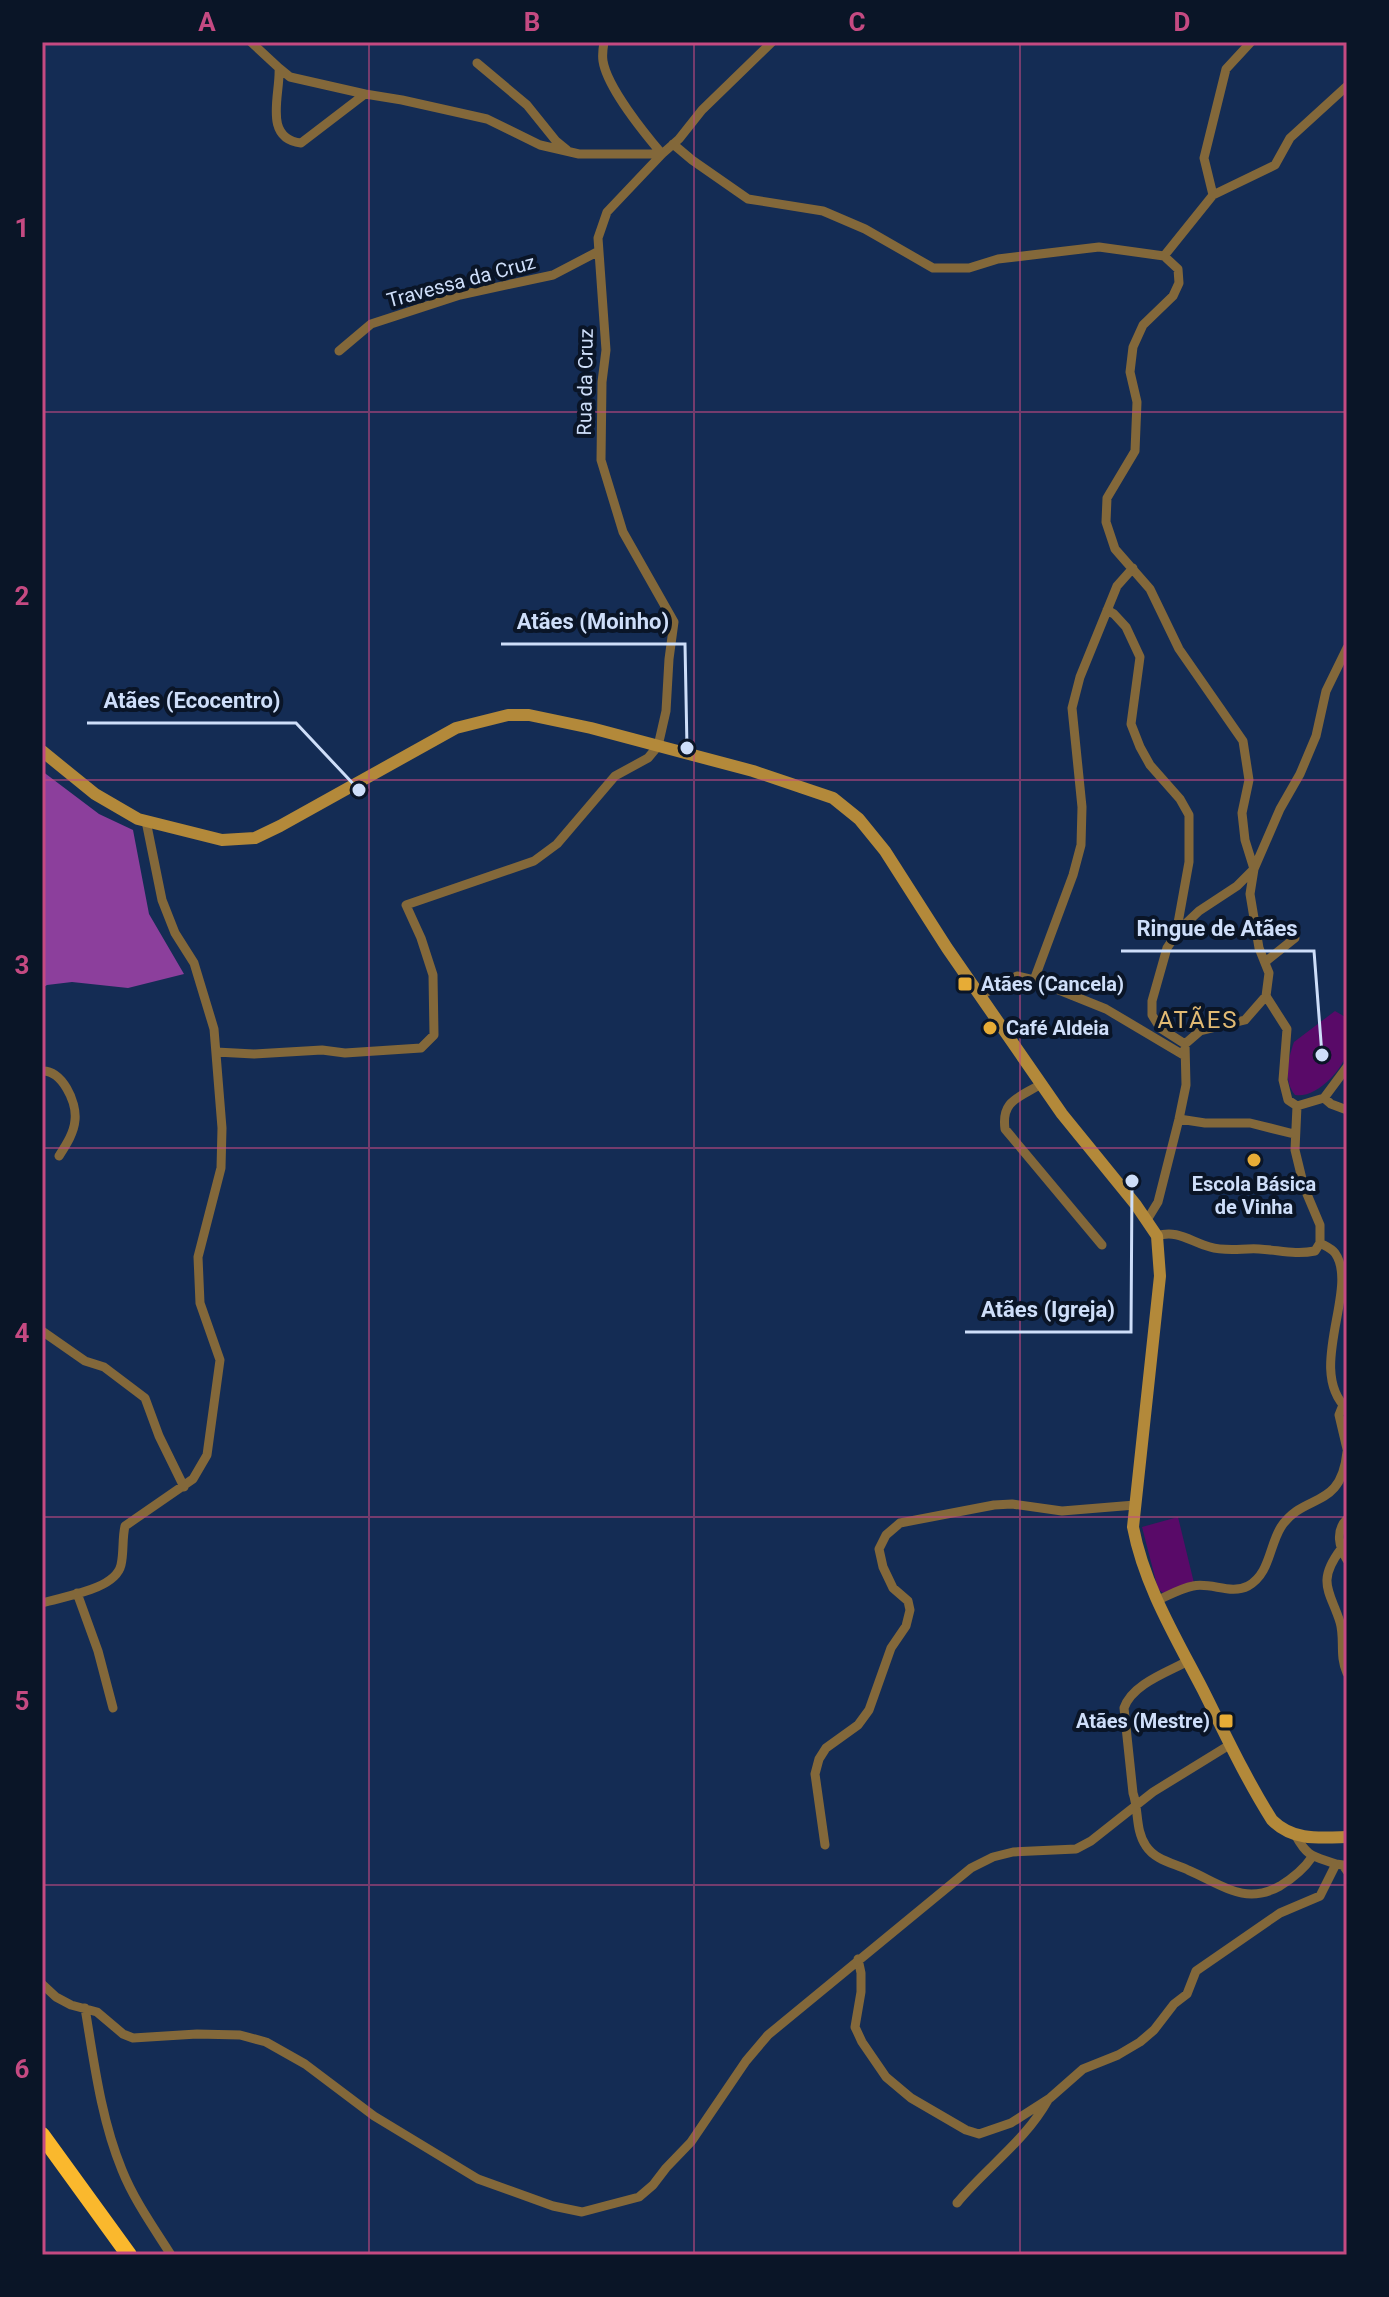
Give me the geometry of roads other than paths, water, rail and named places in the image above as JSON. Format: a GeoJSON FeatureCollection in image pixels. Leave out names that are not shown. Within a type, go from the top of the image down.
{"type":"FeatureCollection","features":[{"type":"Feature","properties":{"kind":"highway"},"geometry":{"type":"LineString","coordinates":[[42,2135],[129,2255]]}},
{"type":"Feature","properties":{"kind":"highway"},"geometry":{"type":"LineString","coordinates":[[42,2146],[120,2255]]}},
{"type":"Feature","properties":{"kind":"main road"},"geometry":{"type":"LineString","coordinates":[[42,751],[95,794],[146,821],[222,840],[255,838],[456,728],[508,715],[551,718],[778,779],[833,798],[859,819],[885,851],[1062,1114],[1119,1182],[1157,1236],[1160,1276],[1133,1527],[1138,1549],[1158,1600],[1188,1661],[1272,1820],[1281,1829],[1296,1836],[1347,1837]]}},
{"type":"Feature","properties":{"kind":"street"},"geometry":{"type":"LineString","coordinates":[[251,42],[290,77],[487,119],[540,145],[569,152],[662,154]]}},
{"type":"Feature","properties":{"kind":"street"},"geometry":{"type":"LineString","coordinates":[[604,42],[603,63],[614,86],[640,127],[662,154]]}},
{"type":"Feature","properties":{"kind":"street","name":"Rua da Cruz"},"geometry":{"type":"LineString","coordinates":[[658,746],[666,711],[674,622],[623,532],[601,460],[605,329],[597,252],[607,212],[702,110],[772,42]]}},
{"type":"Feature","properties":{"kind":"street"},"geometry":{"type":"LineString","coordinates":[[1213,195],[1204,158],[1226,69],[1251,42]]}},
{"type":"Feature","properties":{"kind":"street"},"geometry":{"type":"LineString","coordinates":[[477,63],[527,105],[569,152]]}},
{"type":"Feature","properties":{"kind":"street"},"geometry":{"type":"LineString","coordinates":[[279,68],[275,120],[282,134],[293,142],[301,143],[319,126],[365,94]]}},
{"type":"Feature","properties":{"kind":"street"},"geometry":{"type":"LineString","coordinates":[[1164,256],[1213,195],[1275,165],[1290,138],[1347,86]]}},
{"type":"Feature","properties":{"kind":"street"},"geometry":{"type":"LineString","coordinates":[[673,144],[748,199],[823,211],[865,229],[933,268],[969,268],[998,259],[1099,247],[1164,256],[1178,269],[1179,283],[1173,296],[1143,325],[1133,347],[1130,372],[1137,402],[1135,451],[1107,498],[1106,522],[1115,549],[1150,589],[1179,649],[1243,741],[1249,780],[1242,813],[1245,840],[1254,869]]}},
{"type":"Feature","properties":{"kind":"street","name":"Travessa da Cruz"},"geometry":{"type":"LineString","coordinates":[[339,351],[371,324],[460,295],[553,275],[597,252]]}},
{"type":"Feature","properties":{"kind":"street"},"geometry":{"type":"LineString","coordinates":[[1034,980],[1081,845],[1082,807],[1072,708],[1080,677],[1117,586],[1133,568]]}},
{"type":"Feature","properties":{"kind":"street"},"geometry":{"type":"LineString","coordinates":[[1107,610],[1126,627],[1140,657],[1131,724],[1140,747],[1150,765],[1180,799],[1189,815],[1189,862],[1179,930]]}},
{"type":"Feature","properties":{"kind":"street"},"geometry":{"type":"LineString","coordinates":[[1147,1220],[1158,1202],[1179,1119],[1186,1085],[1185,1044],[1200,1031],[1245,1020],[1266,996],[1269,973],[1259,948],[1250,894],[1254,869],[1316,736],[1326,691],[1347,648]]}},
{"type":"Feature","properties":{"kind":"street"},"geometry":{"type":"LineString","coordinates":[[216,1052],[254,1054],[322,1050],[345,1053],[421,1048],[434,1035],[433,975],[406,905],[534,861],[557,844],[615,776],[648,758],[658,746]]}},
{"type":"Feature","properties":{"kind":"street"},"geometry":{"type":"LineString","coordinates":[[42,1603],[104,1585],[115,1577],[122,1562],[125,1526],[193,1479],[207,1455],[220,1360],[200,1303],[198,1257],[221,1168],[222,1128],[214,1029],[194,963],[175,933],[162,900],[146,821]]}},
{"type":"Feature","properties":{"kind":"street"},"geometry":{"type":"LineString","coordinates":[[1185,1044],[1160,1028],[1152,1015],[1152,1001],[1167,948],[1179,930],[1199,911],[1237,886],[1254,869]]}},
{"type":"Feature","properties":{"kind":"street"},"geometry":{"type":"LineString","coordinates":[[1265,962],[1295,938]]}},
{"type":"Feature","properties":{"kind":"street"},"geometry":{"type":"LineString","coordinates":[[981,995],[1017,976],[1034,980],[1106,1009],[1185,1056]]}},
{"type":"Feature","properties":{"kind":"street"},"geometry":{"type":"LineString","coordinates":[[1266,996],[1287,1029],[1283,1080],[1288,1100],[1297,1106]]}},
{"type":"Feature","properties":{"kind":"street"},"geometry":{"type":"LineString","coordinates":[[1297,1106],[1324,1098],[1347,1067]]}},
{"type":"Feature","properties":{"kind":"street"},"geometry":{"type":"LineString","coordinates":[[42,1071],[49,1071],[57,1077],[69,1093],[75,1109],[76,1122],[59,1156]]}},
{"type":"Feature","properties":{"kind":"street"},"geometry":{"type":"LineString","coordinates":[[1041,1084],[1008,1105],[1003,1113],[1005,1129],[1102,1245]]}},
{"type":"Feature","properties":{"kind":"street"},"geometry":{"type":"LineString","coordinates":[[1324,1098],[1347,1110]]}},
{"type":"Feature","properties":{"kind":"street"},"geometry":{"type":"LineString","coordinates":[[1157,1236],[1165,1233],[1181,1235],[1211,1248],[1301,1254],[1315,1251],[1320,1243],[1320,1225],[1304,1187],[1294,1134],[1297,1106]]}},
{"type":"Feature","properties":{"kind":"street"},"geometry":{"type":"LineString","coordinates":[[1179,1119],[1205,1123],[1250,1123],[1294,1134]]}},
{"type":"Feature","properties":{"kind":"street"},"geometry":{"type":"LineString","coordinates":[[1158,1600],[1193,1586],[1245,1588],[1257,1581],[1267,1566],[1281,1528],[1295,1512],[1333,1490],[1345,1471],[1347,1450],[1339,1415],[1345,1407],[1339,1401],[1334,1384],[1330,1354],[1341,1270],[1336,1255],[1320,1243]]}},
{"type":"Feature","properties":{"kind":"street"},"geometry":{"type":"LineString","coordinates":[[42,1331],[85,1361],[104,1367],[145,1398],[159,1436],[184,1487]]}},
{"type":"Feature","properties":{"kind":"street"},"geometry":{"type":"LineString","coordinates":[[825,1845],[815,1774],[819,1759],[826,1748],[858,1725],[869,1710],[891,1648],[906,1626],[910,1610],[908,1601],[893,1588],[883,1567],[879,1549],[886,1535],[900,1523],[994,1505],[1012,1504],[1062,1511],[1135,1505]]}},
{"type":"Feature","properties":{"kind":"street"},"geometry":{"type":"LineString","coordinates":[[1347,1519],[1341,1525],[1341,1549],[1329,1574],[1326,1590],[1340,1623],[1341,1661],[1347,1673]]}},
{"type":"Feature","properties":{"kind":"street"},"geometry":{"type":"LineString","coordinates":[[1341,1549],[1347,1560]]}},
{"type":"Feature","properties":{"kind":"street"},"geometry":{"type":"LineString","coordinates":[[77,1593],[98,1651],[113,1708]]}},
{"type":"Feature","properties":{"kind":"street"},"geometry":{"type":"LineString","coordinates":[[1188,1661],[1128,1697],[1124,1719],[1133,1793],[1139,1833],[1147,1848],[1156,1857],[1241,1894],[1258,1895],[1289,1880],[1312,1857]]}},
{"type":"Feature","properties":{"kind":"street"},"geometry":{"type":"LineString","coordinates":[[42,1984],[56,1997],[97,2012],[123,2034],[133,2038],[240,2035],[266,2042],[305,2064],[374,2116],[478,2179],[553,2206],[582,2212],[639,2197],[653,2185],[691,2142],[746,2061],[768,2035],[971,1868],[993,1857],[1013,1852],[1076,1849],[1091,1841],[1153,1792],[1231,1744]]}},
{"type":"Feature","properties":{"kind":"street"},"geometry":{"type":"LineString","coordinates":[[1296,1836],[1303,1850],[1312,1857],[1343,1865],[1347,1871]]}},
{"type":"Feature","properties":{"kind":"street"},"geometry":{"type":"LineString","coordinates":[[858,1959],[861,1992],[855,2027],[886,2077],[911,2098],[966,2130],[979,2134],[1011,2123],[1050,2098],[1083,2069],[1118,2055],[1154,2030],[1162,2015],[1187,1994],[1196,1971],[1280,1913],[1320,1896],[1336,1864]]}},
{"type":"Feature","properties":{"kind":"street"},"geometry":{"type":"LineString","coordinates":[[85,2008],[102,2099],[122,2170],[171,2255]]}},
{"type":"Feature","properties":{"kind":"street"},"geometry":{"type":"LineString","coordinates":[[957,2203],[1027,2131],[1050,2098]]}},
{"type":"Feature","properties":{"kind":"place","name":"Atães (Moinho)"},"geometry":{"type":"Point","coordinates":[687,748]}},
{"type":"Feature","properties":{"kind":"place","name":"Atães (Ecocentro)"},"geometry":{"type":"Point","coordinates":[359,790]}},
{"type":"Feature","properties":{"kind":"place","name":"Atães (Cancela)"},"geometry":{"type":"Point","coordinates":[965,984]}},
{"type":"Feature","properties":{"kind":"place","name":"Café Aldeia"},"geometry":{"type":"Point","coordinates":[990,1028]}},
{"type":"Feature","properties":{"kind":"place","name":"Ringue de Atães"},"geometry":{"type":"Point","coordinates":[1322,1055]}},
{"type":"Feature","properties":{"kind":"place","name":"Escola Básica de Vinha"},"geometry":{"type":"Point","coordinates":[1254,1160]}},
{"type":"Feature","properties":{"kind":"place","name":"Atães (Igreja)"},"geometry":{"type":"Point","coordinates":[1132,1181]}},
{"type":"Feature","properties":{"kind":"place","name":"Atães (Mestre)"},"geometry":{"type":"Point","coordinates":[1226,1721]}},
{"type":"Feature","properties":{"kind":"district","name":"ATÃES"},"geometry":{"type":"Point","coordinates":[1198,1020]}}]}
